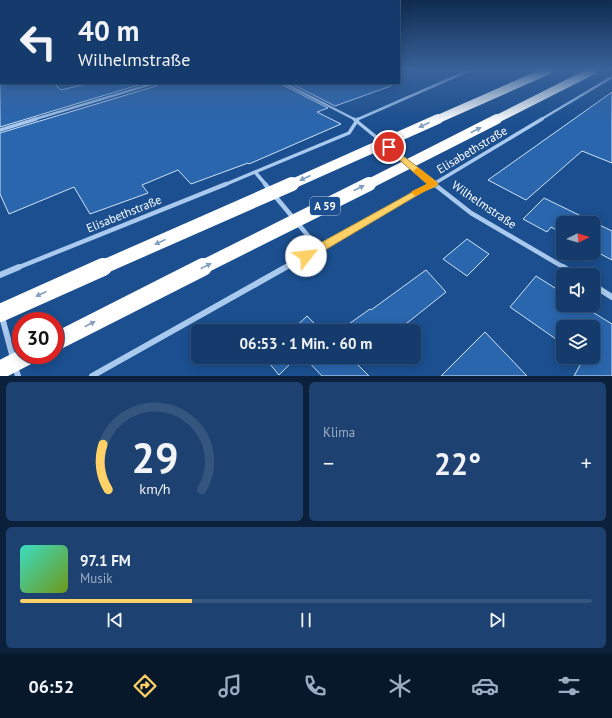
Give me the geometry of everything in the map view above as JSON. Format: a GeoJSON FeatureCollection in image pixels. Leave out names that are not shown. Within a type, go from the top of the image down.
{"type":"FeatureCollection","features":[{"type":"Feature","properties":{"kind":"highway"},"geometry":{"type":"LineString","coordinates":[[0,312],[509,88]]}},
{"type":"Feature","properties":{"kind":"highway","name":"A 59"},"geometry":{"type":"LineString","coordinates":[[64,337],[559,88]]}},
{"type":"Feature","properties":{"kind":"highway"},"geometry":{"type":"LineString","coordinates":[[0,370],[12,364]]}},
{"type":"Feature","properties":{"kind":"street"},"geometry":{"type":"LineString","coordinates":[[0,130],[140,88]]}},
{"type":"Feature","properties":{"kind":"street","name":"Wilhelmstraße"},"geometry":{"type":"LineString","coordinates":[[293,88],[356,120],[471,213],[564,268]]}},
{"type":"Feature","properties":{"kind":"street","name":"Elisabethstraße"},"geometry":{"type":"LineString","coordinates":[[0,275],[349,133],[356,120],[430,88]]}},
{"type":"Feature","properties":{"kind":"street","name":"Elisabethstraße"},"geometry":{"type":"LineString","coordinates":[[92,376],[420,190],[434,184],[594,88]]}},
{"type":"Feature","properties":{"kind":"street"},"geometry":{"type":"LineString","coordinates":[[255,172],[320,248]]}},
{"type":"Feature","properties":{"kind":"street"},"geometry":{"type":"LineString","coordinates":[[600,289],[612,296]]}},
{"type":"Feature","properties":{"kind":"street"},"geometry":{"type":"LineString","coordinates":[[0,312],[18,376]]}},
{"type":"Feature","properties":{"kind":"building"},"geometry":{"type":"Polygon","coordinates":[[[0,88],[59,88],[61,90],[71,88],[130,88],[0,127],[0,88]]]}},
{"type":"Feature","properties":{"kind":"building"},"geometry":{"type":"Polygon","coordinates":[[[151,88],[288,88],[328,108],[317,112],[341,124],[249,164],[248,163],[191,184],[178,170],[142,185],[148,193],[90,214],[74,187],[9,214],[0,194],[0,133],[151,88]]]}},
{"type":"Feature","properties":{"kind":"building"},"geometry":{"type":"Polygon","coordinates":[[[299,88],[387,88],[335,106],[299,88]]]}},
{"type":"Feature","properties":{"kind":"building"},"geometry":{"type":"Polygon","coordinates":[[[612,92],[612,163],[582,151],[526,200],[488,180],[612,92]]]}},
{"type":"Feature","properties":{"kind":"building"},"geometry":{"type":"Polygon","coordinates":[[[544,198],[581,216],[556,216],[556,230],[551,227],[547,232],[523,219],[544,198]]]}},
{"type":"Feature","properties":{"kind":"building"},"geometry":{"type":"Polygon","coordinates":[[[600,225],[612,231],[612,260],[600,254],[600,225]]]}},
{"type":"Feature","properties":{"kind":"building"},"geometry":{"type":"Polygon","coordinates":[[[467,239],[489,254],[467,276],[443,259],[467,239]]]}},
{"type":"Feature","properties":{"kind":"building"},"geometry":{"type":"Polygon","coordinates":[[[426,270],[446,292],[406,324],[349,324],[370,309],[371,310],[426,270]]]}},
{"type":"Feature","properties":{"kind":"building"},"geometry":{"type":"Polygon","coordinates":[[[536,276],[556,289],[556,312],[592,312],[612,324],[612,376],[574,376],[581,364],[600,364],[600,320],[556,320],[556,339],[510,307],[536,276]]]}},
{"type":"Feature","properties":{"kind":"building"},"geometry":{"type":"Polygon","coordinates":[[[307,316],[315,324],[298,324],[307,316]]]}},
{"type":"Feature","properties":{"kind":"building"},"geometry":{"type":"Polygon","coordinates":[[[485,332],[527,376],[441,376],[485,332]]]}},
{"type":"Feature","properties":{"kind":"building"},"geometry":{"type":"Polygon","coordinates":[[[270,364],[290,364],[279,375],[270,364]]]}},
{"type":"Feature","properties":{"kind":"building"},"geometry":{"type":"Polygon","coordinates":[[[311,364],[357,364],[369,376],[322,376],[311,364]]]}},
{"type":"Feature","properties":{"kind":"slow traffic"},"geometry":{"type":"LineString","coordinates":[[416,193],[434,184],[417,171]]}},
{"type":"Feature","properties":{"kind":"route"},"geometry":{"type":"LineString","coordinates":[[306,256],[420,190],[434,184],[389,147]]}}]}
